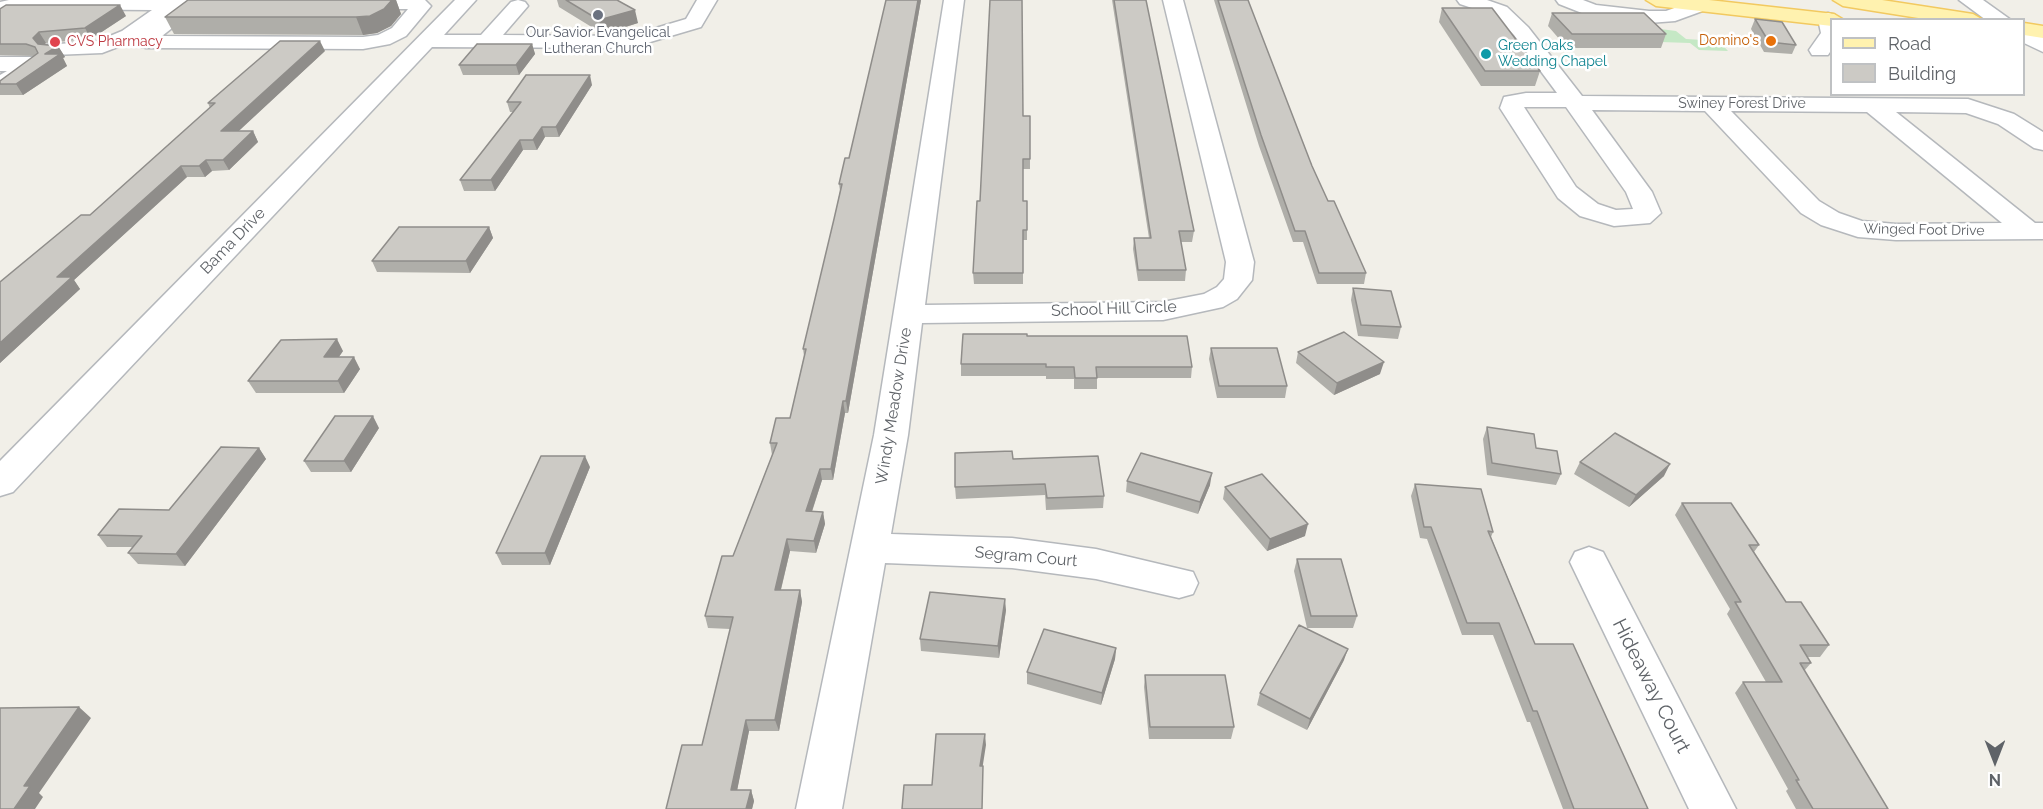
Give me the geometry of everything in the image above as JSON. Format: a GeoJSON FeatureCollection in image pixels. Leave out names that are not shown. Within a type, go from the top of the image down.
{"type":"FeatureCollection","features":[{"type":"Feature","properties":{"kind":"main road"},"geometry":{"type":"LineString","coordinates":[[1656,0],[1830,19]]}},
{"type":"Feature","properties":{"kind":"main road"},"geometry":{"type":"LineString","coordinates":[[1843,0],[1960,18]]}},
{"type":"Feature","properties":{"kind":"main road"},"geometry":{"type":"LineString","coordinates":[[1885,6],[1931,9],[1946,5],[1945,0]]}},
{"type":"Feature","properties":{"kind":"main road"},"geometry":{"type":"LineString","coordinates":[[2025,29],[2043,32]]}},
{"type":"Feature","properties":{"kind":"main road"},"geometry":{"type":"LineString","coordinates":[[2025,49],[2043,52]]}},
{"type":"Feature","properties":{"kind":"street","name":"Bama Drive"},"geometry":{"type":"LineString","coordinates":[[0,483],[466,0]]}},
{"type":"Feature","properties":{"kind":"street"},"geometry":{"type":"LineString","coordinates":[[427,41],[630,42],[693,23],[707,0]]}},
{"type":"Feature","properties":{"kind":"street","name":"Windy Meadow Drive"},"geometry":{"type":"LineString","coordinates":[[819,809],[891,435],[954,0]]}},
{"type":"Feature","properties":{"kind":"street","name":"School Hill Circle"},"geometry":{"type":"LineString","coordinates":[[909,314],[1163,311],[1213,301],[1227,293],[1238,280],[1240,262],[1173,0]]}},
{"type":"Feature","properties":{"kind":"street"},"geometry":{"type":"LineString","coordinates":[[1467,0],[1500,11],[1507,16],[1574,102]]}},
{"type":"Feature","properties":{"kind":"street"},"geometry":{"type":"LineString","coordinates":[[1566,0],[1592,11],[1649,18],[1668,18],[1701,4]]}},
{"type":"Feature","properties":{"kind":"street"},"geometry":{"type":"LineString","coordinates":[[1969,0],[1998,18]]}},
{"type":"Feature","properties":{"kind":"street"},"geometry":{"type":"LineString","coordinates":[[187,2],[184,10],[147,37],[146,42],[363,43],[383,39],[399,32],[421,6],[416,3],[335,3]]}},
{"type":"Feature","properties":{"kind":"street"},"geometry":{"type":"LineString","coordinates":[[0,49],[102,47],[129,35],[166,9],[187,2]]}},
{"type":"Feature","properties":{"kind":"street"},"geometry":{"type":"LineString","coordinates":[[0,8],[22,3],[243,3]]}},
{"type":"Feature","properties":{"kind":"street"},"geometry":{"type":"LineString","coordinates":[[487,41],[518,6]]}},
{"type":"Feature","properties":{"kind":"street"},"geometry":{"type":"LineString","coordinates":[[1820,50],[1830,35]]}},
{"type":"Feature","properties":{"kind":"street"},"geometry":{"type":"LineString","coordinates":[[2025,35],[2043,46]]}},
{"type":"Feature","properties":{"kind":"street"},"geometry":{"type":"LineString","coordinates":[[0,64],[32,64],[0,85]]}},
{"type":"Feature","properties":{"kind":"street","name":"Swiney Forest Drive"},"geometry":{"type":"LineString","coordinates":[[1574,102],[1639,192],[1648,213],[1630,218],[1614,218],[1589,210],[1567,192],[1512,108],[1512,102],[1526,100],[1968,106],[2006,119],[2043,143]]}},
{"type":"Feature","properties":{"kind":"street","name":"Winged Foot Drive"},"geometry":{"type":"LineString","coordinates":[[1710,104],[1810,207],[1830,219],[1858,229],[1896,232],[2035,231]]}},
{"type":"Feature","properties":{"kind":"street"},"geometry":{"type":"LineString","coordinates":[[1871,104],[2035,231]]}},
{"type":"Feature","properties":{"kind":"street","name":"Segram Court"},"geometry":{"type":"LineString","coordinates":[[870,548],[1012,553],[1096,564],[1179,583]]}},
{"type":"Feature","properties":{"kind":"street","name":"Hideaway Court"},"geometry":{"type":"LineString","coordinates":[[1589,562],[1713,809]]}},
{"type":"Feature","properties":{"kind":"green space"},"geometry":{"type":"Polygon","coordinates":[[[1645,27],[1676,31],[1686,39],[1719,41],[1728,51],[1699,50],[1690,43],[1660,42],[1645,27]]]}},
{"type":"Feature","properties":{"kind":"building"},"geometry":{"type":"Polygon","coordinates":[[[188,0],[392,0],[384,9],[370,16],[165,17],[188,0]]]}},
{"type":"Feature","properties":{"kind":"building"},"geometry":{"type":"Polygon","coordinates":[[[566,0],[617,0],[635,10],[599,20],[566,0]]]}},
{"type":"Feature","properties":{"kind":"building"},"geometry":{"type":"Polygon","coordinates":[[[886,0],[918,0],[846,401],[843,401],[831,469],[820,469],[806,511],[823,512],[814,541],[787,539],[775,590],[800,590],[775,720],[746,720],[731,790],[751,790],[746,809],[666,809],[682,745],[702,745],[733,617],[705,616],[722,556],[733,556],[777,443],[770,443],[776,418],[790,418],[806,349],[803,349],[842,184],[839,184],[845,158],[849,158],[886,0]]]}},
{"type":"Feature","properties":{"kind":"building"},"geometry":{"type":"Polygon","coordinates":[[[990,0],[1022,0],[1023,116],[1030,116],[1030,159],[1023,159],[1023,201],[1027,201],[1027,230],[1023,230],[1023,273],[973,273],[977,201],[980,201],[990,0]]]}},
{"type":"Feature","properties":{"kind":"building"},"geometry":{"type":"Polygon","coordinates":[[[1114,0],[1146,0],[1194,231],[1179,231],[1186,270],[1138,270],[1134,238],[1151,238],[1114,0]]]}},
{"type":"Feature","properties":{"kind":"building"},"geometry":{"type":"Polygon","coordinates":[[[1218,0],[1248,0],[1312,166],[1328,201],[1334,201],[1366,273],[1319,273],[1305,231],[1295,231],[1261,135],[1218,0]]]}},
{"type":"Feature","properties":{"kind":"building"},"geometry":{"type":"Polygon","coordinates":[[[6,5],[120,5],[85,28],[39,32],[33,38],[38,44],[58,46],[45,54],[60,54],[16,84],[0,84],[0,81],[38,53],[35,47],[26,44],[0,44],[0,9],[6,5]]]}},
{"type":"Feature","properties":{"kind":"building"},"geometry":{"type":"Polygon","coordinates":[[[1442,8],[1492,8],[1540,71],[1485,71],[1442,8]]]}},
{"type":"Feature","properties":{"kind":"building"},"geometry":{"type":"Polygon","coordinates":[[[1552,13],[1644,13],[1666,34],[1572,34],[1552,13]]]}},
{"type":"Feature","properties":{"kind":"building"},"geometry":{"type":"Polygon","coordinates":[[[1755,19],[1782,22],[1796,45],[1769,42],[1755,19]]]}},
{"type":"Feature","properties":{"kind":"building"},"geometry":{"type":"Polygon","coordinates":[[[280,41],[320,41],[221,131],[253,131],[223,160],[206,160],[199,166],[181,166],[57,277],[72,277],[0,343],[0,282],[81,215],[90,215],[215,103],[208,103],[280,41]]]}},
{"type":"Feature","properties":{"kind":"building"},"geometry":{"type":"Polygon","coordinates":[[[477,44],[532,44],[516,65],[459,65],[477,44]]]}},
{"type":"Feature","properties":{"kind":"building"},"geometry":{"type":"Polygon","coordinates":[[[526,75],[590,75],[556,127],[542,127],[533,140],[520,140],[491,180],[460,180],[521,102],[507,102],[526,75]]]}},
{"type":"Feature","properties":{"kind":"building"},"geometry":{"type":"Polygon","coordinates":[[[399,227],[489,227],[466,261],[372,261],[399,227]]]}},
{"type":"Feature","properties":{"kind":"building"},"geometry":{"type":"Polygon","coordinates":[[[1353,288],[1391,291],[1401,327],[1361,325],[1353,288]]]}},
{"type":"Feature","properties":{"kind":"building"},"geometry":{"type":"Polygon","coordinates":[[[1344,332],[1384,362],[1337,383],[1298,352],[1344,332]]]}},
{"type":"Feature","properties":{"kind":"building"},"geometry":{"type":"Polygon","coordinates":[[[963,334],[1187,336],[1192,367],[1096,367],[1097,378],[1075,378],[1074,367],[1046,367],[1046,364],[961,364],[963,334]]]}},
{"type":"Feature","properties":{"kind":"building"},"geometry":{"type":"Polygon","coordinates":[[[337,339],[324,357],[354,357],[338,381],[248,381],[281,340],[337,339]]]}},
{"type":"Feature","properties":{"kind":"building"},"geometry":{"type":"Polygon","coordinates":[[[1211,348],[1277,348],[1287,386],[1219,386],[1211,348]]]}},
{"type":"Feature","properties":{"kind":"building"},"geometry":{"type":"Polygon","coordinates":[[[335,416],[373,416],[344,461],[304,461],[335,416]]]}},
{"type":"Feature","properties":{"kind":"building"},"geometry":{"type":"Polygon","coordinates":[[[1487,427],[1534,434],[1536,448],[1557,451],[1561,474],[1492,463],[1487,427]]]}},
{"type":"Feature","properties":{"kind":"building"},"geometry":{"type":"Polygon","coordinates":[[[1615,433],[1670,464],[1636,495],[1580,462],[1615,433]]]}},
{"type":"Feature","properties":{"kind":"building"},"geometry":{"type":"Polygon","coordinates":[[[221,447],[259,448],[176,554],[128,553],[142,536],[98,535],[119,509],[169,510],[221,447]]]}},
{"type":"Feature","properties":{"kind":"building"},"geometry":{"type":"Polygon","coordinates":[[[1012,451],[1013,459],[1098,456],[1104,496],[1047,498],[1045,484],[955,487],[955,453],[1012,451]]]}},
{"type":"Feature","properties":{"kind":"building"},"geometry":{"type":"Polygon","coordinates":[[[1141,453],[1212,473],[1200,502],[1127,481],[1141,453]]]}},
{"type":"Feature","properties":{"kind":"building"},"geometry":{"type":"Polygon","coordinates":[[[541,456],[585,456],[545,553],[496,553],[541,456]]]}},
{"type":"Feature","properties":{"kind":"building"},"geometry":{"type":"Polygon","coordinates":[[[1262,474],[1308,524],[1270,539],[1225,487],[1262,474]]]}},
{"type":"Feature","properties":{"kind":"building"},"geometry":{"type":"Polygon","coordinates":[[[1415,484],[1481,489],[1493,532],[1488,531],[1535,644],[1573,644],[1648,809],[1574,809],[1537,711],[1533,711],[1499,623],[1467,623],[1431,527],[1424,527],[1415,484]]]}},
{"type":"Feature","properties":{"kind":"building"},"geometry":{"type":"Polygon","coordinates":[[[1682,503],[1731,503],[1759,545],[1749,545],[1786,602],[1801,602],[1829,645],[1800,645],[1811,663],[1800,663],[1888,809],[1813,809],[1743,682],[1782,682],[1735,602],[1741,602],[1682,503]]]}},
{"type":"Feature","properties":{"kind":"building"},"geometry":{"type":"Polygon","coordinates":[[[1297,559],[1341,559],[1357,616],[1311,616],[1297,559]]]}},
{"type":"Feature","properties":{"kind":"building"},"geometry":{"type":"Polygon","coordinates":[[[930,592],[1005,599],[998,646],[920,639],[930,592]]]}},
{"type":"Feature","properties":{"kind":"building"},"geometry":{"type":"Polygon","coordinates":[[[1299,625],[1348,649],[1310,719],[1260,693],[1299,625]]]}},
{"type":"Feature","properties":{"kind":"building"},"geometry":{"type":"Polygon","coordinates":[[[1044,629],[1116,648],[1102,693],[1027,672],[1044,629]]]}},
{"type":"Feature","properties":{"kind":"building"},"geometry":{"type":"Polygon","coordinates":[[[1145,675],[1225,675],[1234,727],[1150,727],[1145,675]]]}},
{"type":"Feature","properties":{"kind":"building"},"geometry":{"type":"Polygon","coordinates":[[[79,707],[24,786],[30,786],[14,809],[0,809],[0,708],[79,707]]]}},
{"type":"Feature","properties":{"kind":"building"},"geometry":{"type":"Polygon","coordinates":[[[936,734],[985,734],[980,766],[983,766],[982,809],[902,809],[904,785],[932,785],[936,734]]]}},
{"type":"Feature","properties":{"kind":"place","name":"Our Savior Evangelical Lutheran Church"},"geometry":{"type":"Point","coordinates":[598,15]}},
{"type":"Feature","properties":{"kind":"place","name":"Domino's"},"geometry":{"type":"Point","coordinates":[1771,41]}},
{"type":"Feature","properties":{"kind":"place","name":"CVS Pharmacy"},"geometry":{"type":"Point","coordinates":[55,42]}},
{"type":"Feature","properties":{"kind":"place","name":"Green Oaks Wedding Chapel"},"geometry":{"type":"Point","coordinates":[1486,54]}}]}
